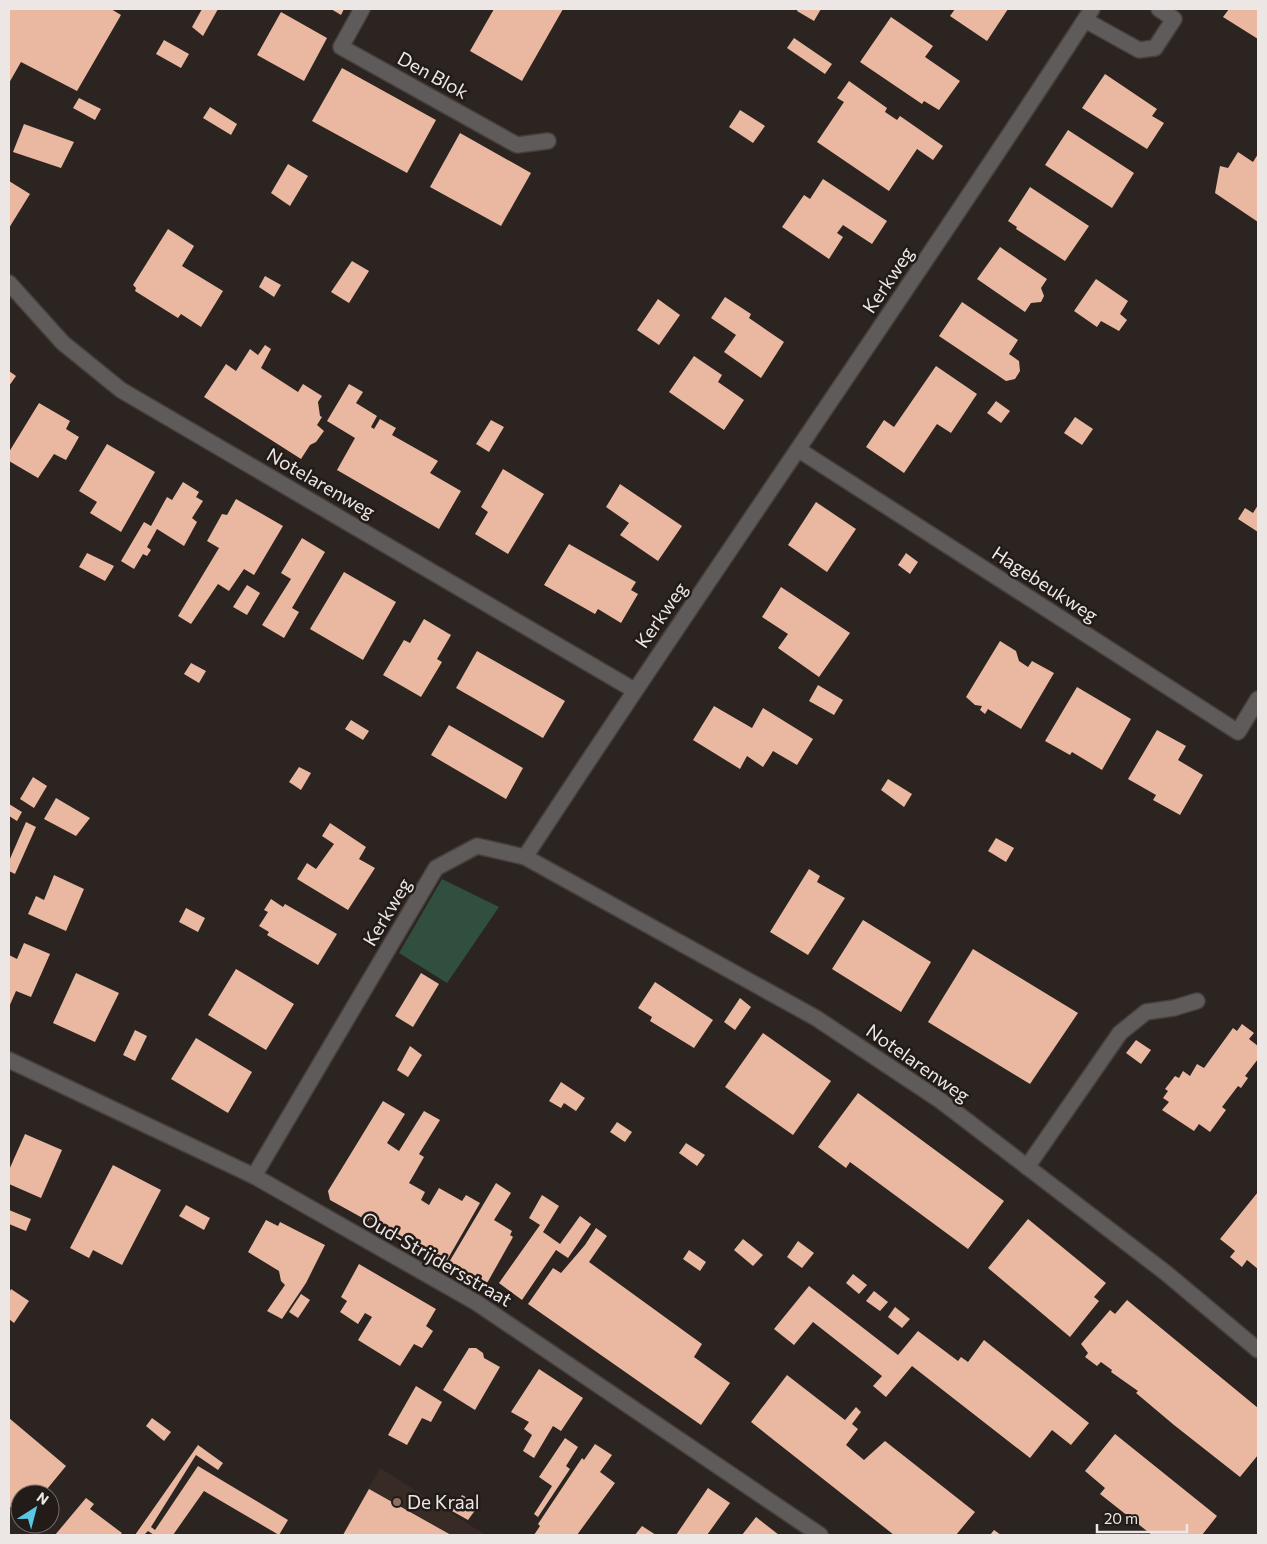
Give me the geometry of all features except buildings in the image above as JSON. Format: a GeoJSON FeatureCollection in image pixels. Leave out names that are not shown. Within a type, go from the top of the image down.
{"type":"FeatureCollection","features":[{"type":"Feature","properties":{"kind":"street","name":"Den Blok"},"geometry":{"type":"LineString","coordinates":[[362,9],[341,47],[517,145],[548,141]]}},
{"type":"Feature","properties":{"kind":"street","name":"Kerkweg"},"geometry":{"type":"LineString","coordinates":[[254,1176],[436,868],[477,846],[524,857],[634,690],[799,450],[1089,14],[1139,50],[1155,48],[1174,19],[1159,9]]}},
{"type":"Feature","properties":{"kind":"street","name":"Notelarenweg"},"geometry":{"type":"LineString","coordinates":[[9,283],[63,343],[121,390],[634,690]]}},
{"type":"Feature","properties":{"kind":"street","name":"Hagebeukweg"},"geometry":{"type":"LineString","coordinates":[[799,450],[1238,732],[1258,700]]}},
{"type":"Feature","properties":{"kind":"street","name":"Notelarenweg"},"geometry":{"type":"LineString","coordinates":[[524,857],[816,1018],[941,1101],[1166,1273],[1258,1350]]}},
{"type":"Feature","properties":{"kind":"street"},"geometry":{"type":"LineString","coordinates":[[1027,1167],[1120,1033],[1146,1012],[1197,1002]]}},
{"type":"Feature","properties":{"kind":"street","name":"Oud-Strijdersstraat"},"geometry":{"type":"LineString","coordinates":[[9,1060],[254,1176],[477,1303],[820,1535]]}},
{"type":"Feature","properties":{"kind":"shaded area","name":"De Kraal"},"geometry":{"type":"Polygon","coordinates":[[[380,1468],[486,1535],[342,1535],[380,1468]]]}},
{"type":"Feature","properties":{"kind":"green space"},"geometry":{"type":"Polygon","coordinates":[[[442,879],[499,907],[447,983],[399,953],[442,879]]]}},
{"type":"Feature","properties":{"kind":"place","name":"De Kraal"},"geometry":{"type":"Point","coordinates":[397,1502]}}]}
